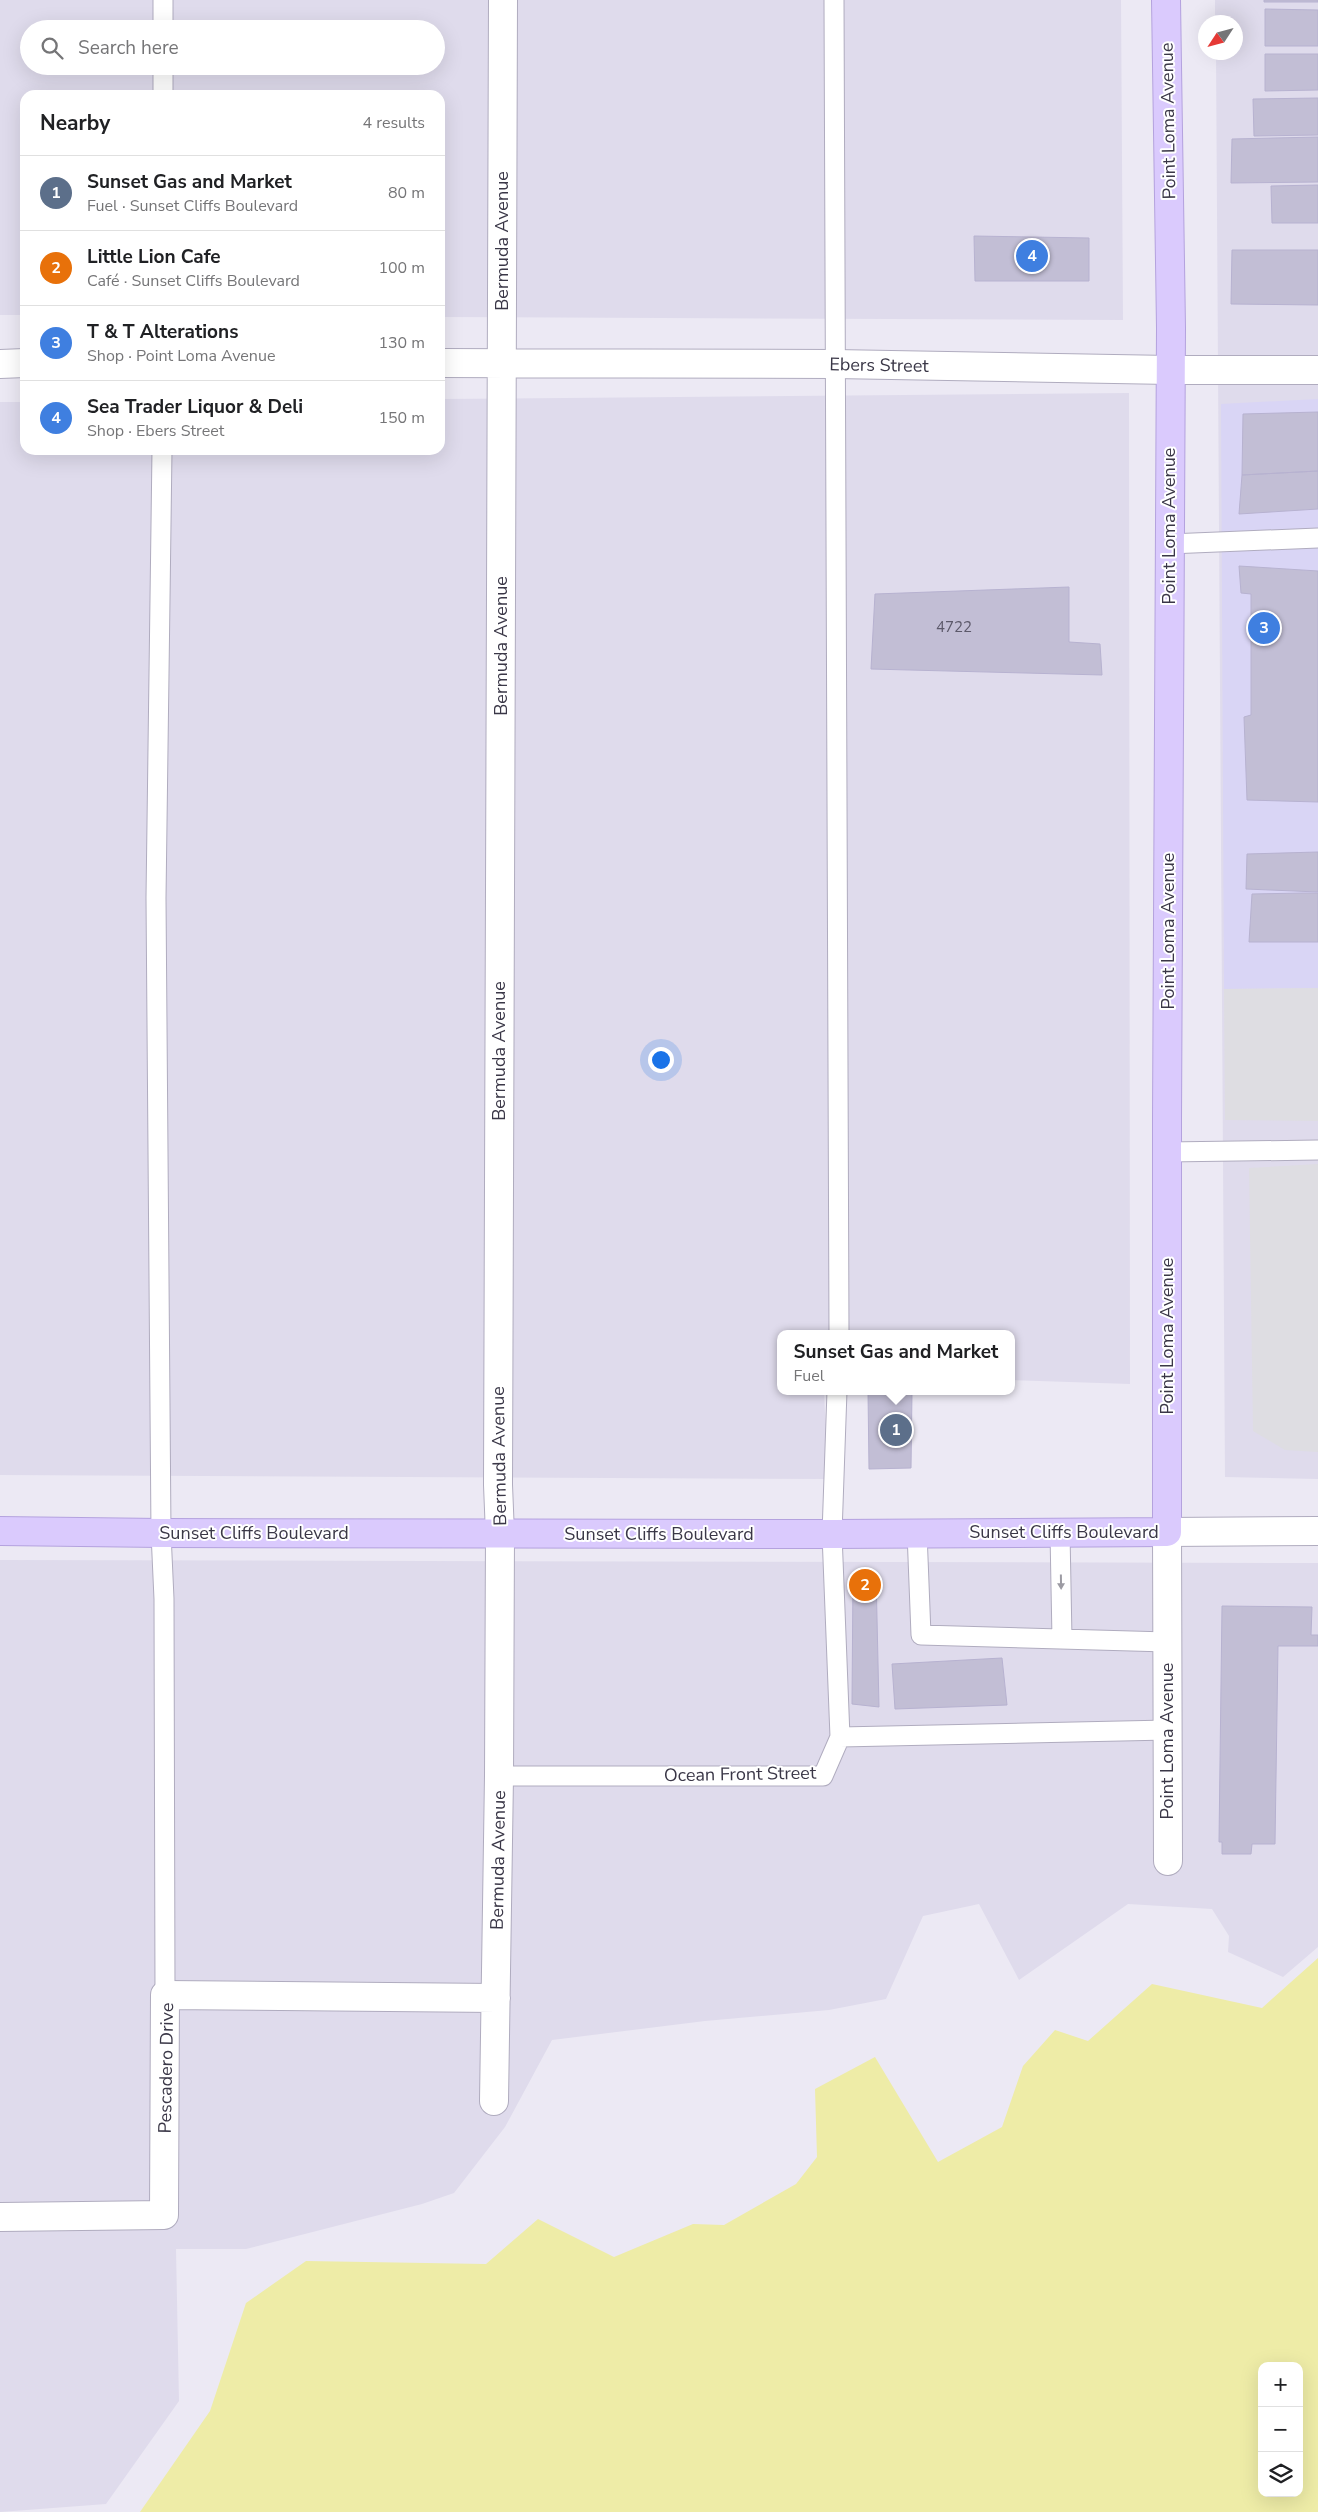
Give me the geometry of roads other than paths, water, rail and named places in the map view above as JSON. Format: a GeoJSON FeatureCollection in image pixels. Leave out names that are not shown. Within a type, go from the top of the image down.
{"type":"FeatureCollection","features":[{"type":"Feature","properties":{"kind":"main road","name":"Point Loma Avenue"},"geometry":{"type":"LineString","coordinates":[[1166,0],[1170,370],[1167,1532]]}},
{"type":"Feature","properties":{"kind":"main road","name":"Sunset Cliffs Boulevard"},"geometry":{"type":"LineString","coordinates":[[0,1531],[500,1534],[1167,1532]]}},
{"type":"Feature","properties":{"kind":"street","name":"Bermuda Avenue"},"geometry":{"type":"LineString","coordinates":[[494,2101],[499,1776],[500,1534],[498,1465],[503,0]]}},
{"type":"Feature","properties":{"kind":"street","name":"Ebers Street"},"geometry":{"type":"LineString","coordinates":[[445,362],[835,364],[1170,370],[1318,370]]}},
{"type":"Feature","properties":{"kind":"street"},"geometry":{"type":"LineString","coordinates":[[0,364],[20,363]]}},
{"type":"Feature","properties":{"kind":"street","name":"Sunset Cliffs Boulevard"},"geometry":{"type":"LineString","coordinates":[[1167,1532],[1318,1532]]}},
{"type":"Feature","properties":{"kind":"street","name":"Point Loma Avenue"},"geometry":{"type":"LineString","coordinates":[[1167,1532],[1168,1861]]}},
{"type":"Feature","properties":{"kind":"street","name":"Pescadero Drive"},"geometry":{"type":"LineString","coordinates":[[0,2217],[164,2215],[165,1995],[496,1998]]}},
{"type":"Feature","properties":{"kind":"lane"},"geometry":{"type":"LineString","coordinates":[[163,0],[163,20]]}},
{"type":"Feature","properties":{"kind":"lane"},"geometry":{"type":"LineString","coordinates":[[834,0],[839,1330]]}},
{"type":"Feature","properties":{"kind":"lane"},"geometry":{"type":"LineString","coordinates":[[163,75],[163,90]]}},
{"type":"Feature","properties":{"kind":"lane"},"geometry":{"type":"LineString","coordinates":[[162,455],[156,898],[161,1533],[164,1599],[165,1995]]}},
{"type":"Feature","properties":{"kind":"lane"},"geometry":{"type":"LineString","coordinates":[[1169,544],[1318,538]]}},
{"type":"Feature","properties":{"kind":"lane"},"geometry":{"type":"LineString","coordinates":[[1167,1152],[1318,1150]]}},
{"type":"Feature","properties":{"kind":"lane"},"geometry":{"type":"LineString","coordinates":[[837,1395],[832,1534],[840,1737],[1168,1730]]}},
{"type":"Feature","properties":{"kind":"lane"},"geometry":{"type":"LineString","coordinates":[[918,1532],[921,1635],[1167,1642]]}},
{"type":"Feature","properties":{"kind":"lane"},"geometry":{"type":"LineString","coordinates":[[1060,1533],[1062,1640]]}},
{"type":"Feature","properties":{"kind":"lane","name":"Ocean Front Street"},"geometry":{"type":"LineString","coordinates":[[499,1776],[822,1776],[840,1737]]}},
{"type":"Feature","properties":{"kind":"place","name":"Sea Trader Liquor & Deli"},"geometry":{"type":"Point","coordinates":[1032,256]}},
{"type":"Feature","properties":{"kind":"place","name":"T & T Alterations"},"geometry":{"type":"Point","coordinates":[1264,628]}},
{"type":"Feature","properties":{"kind":"place","name":"Sunset Gas and Market"},"geometry":{"type":"Point","coordinates":[896,1430]}},
{"type":"Feature","properties":{"kind":"place","name":"Little Lion Cafe"},"geometry":{"type":"Point","coordinates":[865,1585]}}]}
